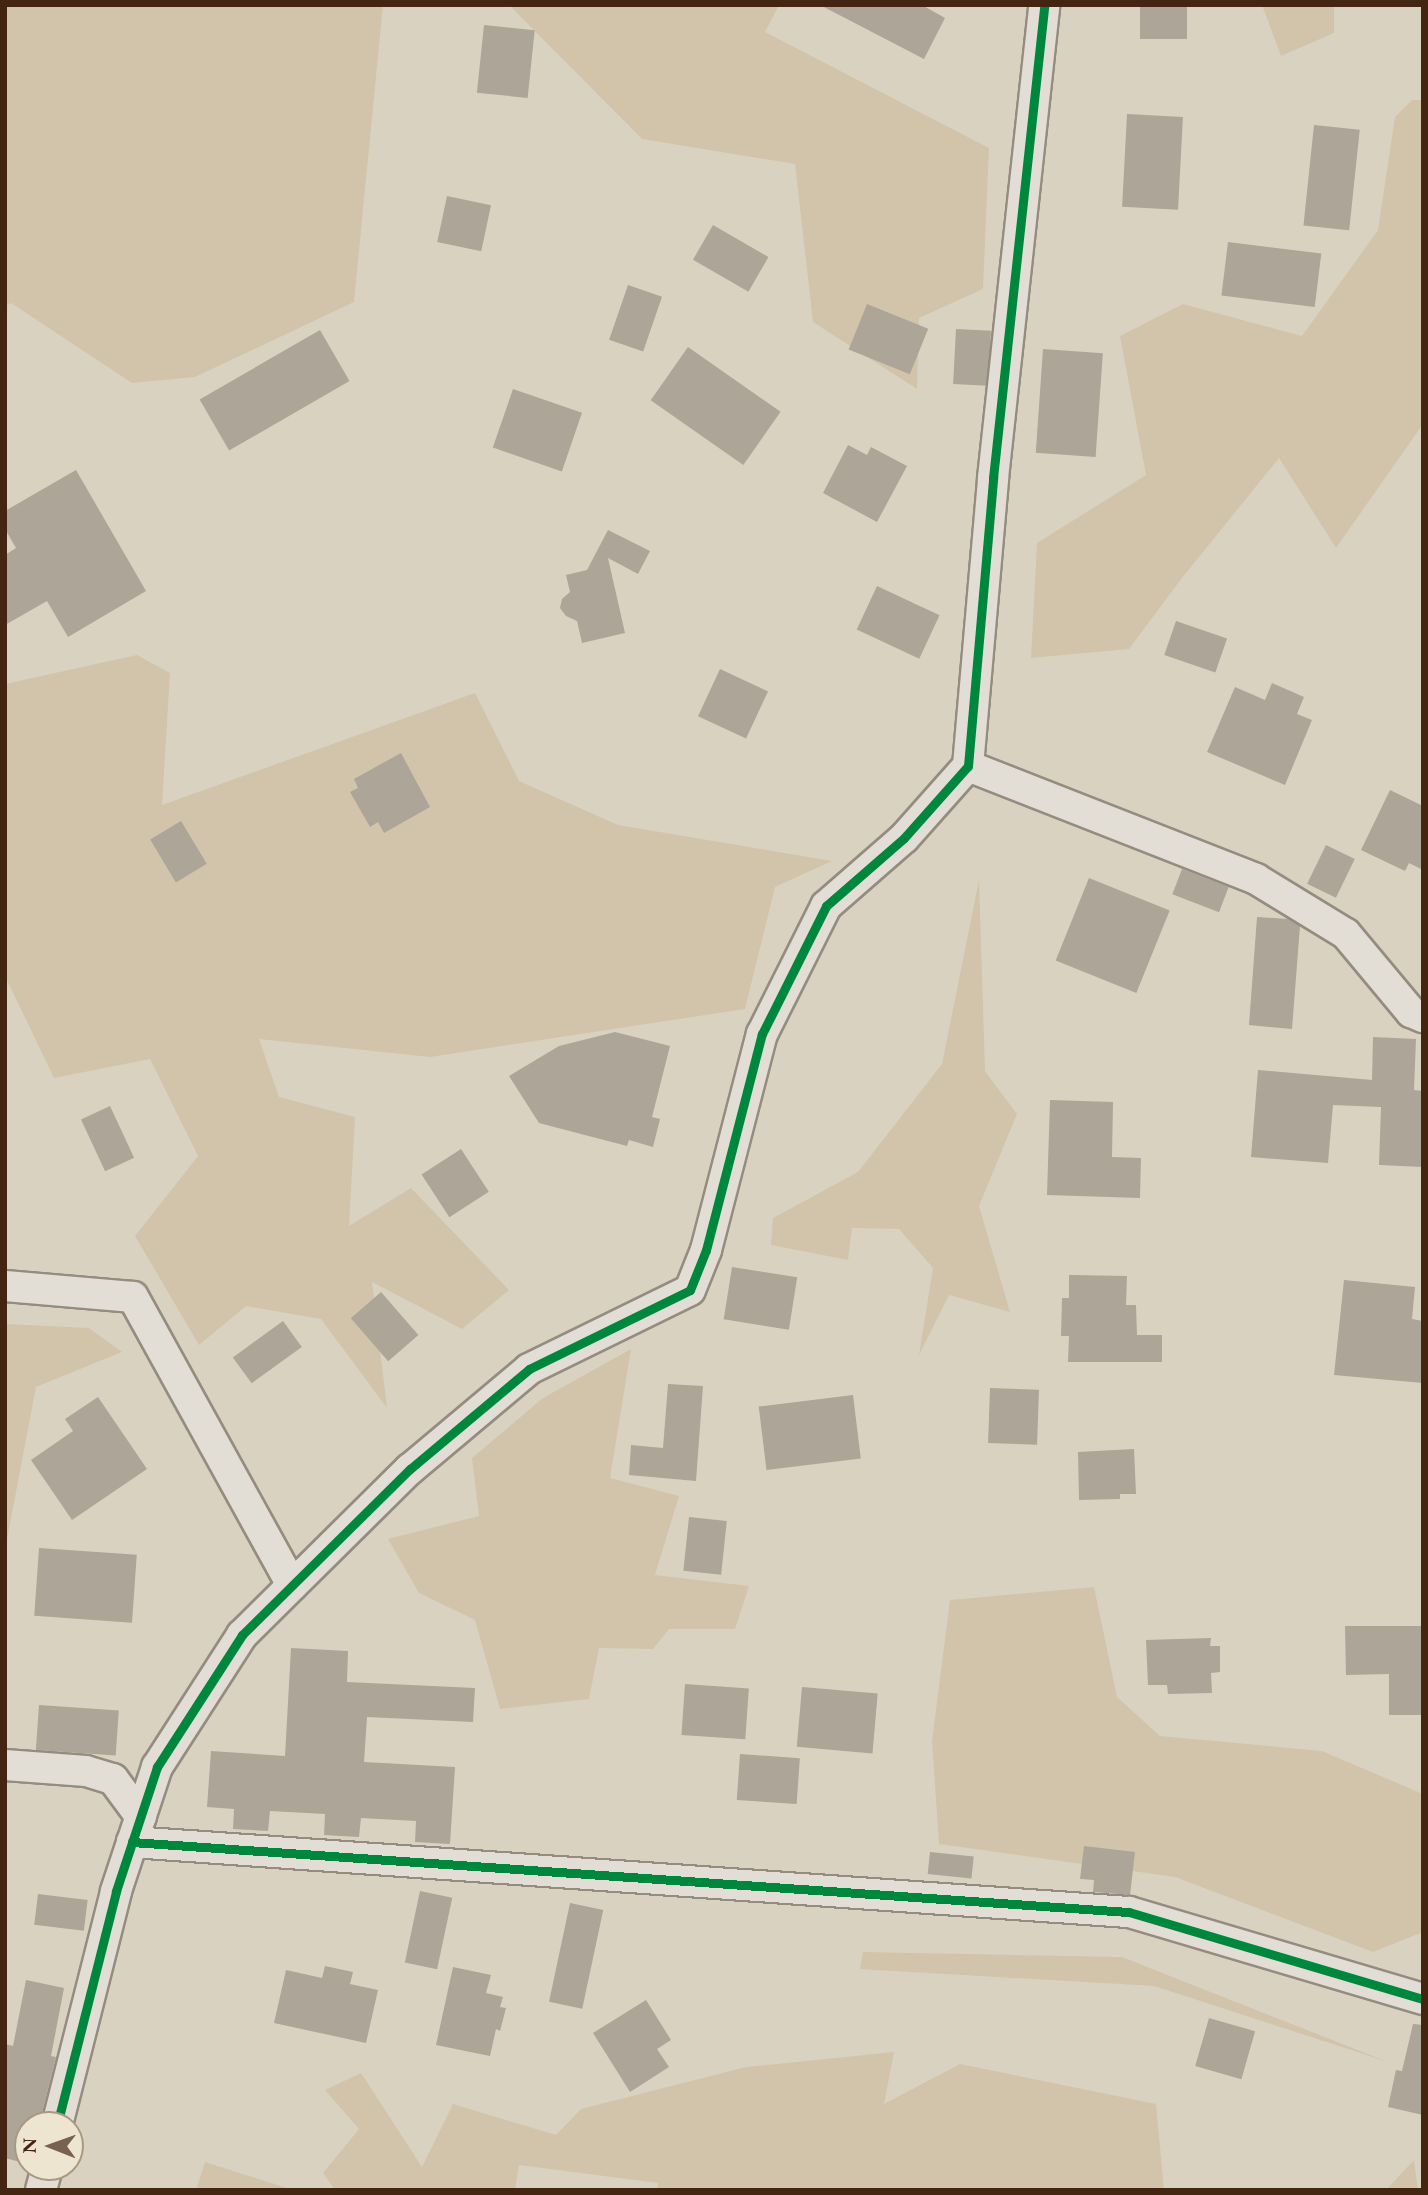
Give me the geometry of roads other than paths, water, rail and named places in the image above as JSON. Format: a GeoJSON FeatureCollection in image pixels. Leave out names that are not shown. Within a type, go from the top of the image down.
{"type":"FeatureCollection","features":[{"type":"Feature","properties":{"kind":"street"},"geometry":{"type":"LineString","coordinates":[[61,2111],[116,1891],[157,1767],[242,1635],[410,1469],[529,1369],[690,1290],[706,1250],[762,1034],[826,906],[904,838],[968,766],[993,478],[1044,5]]}},
{"type":"Feature","properties":{"kind":"street"},"geometry":{"type":"LineString","coordinates":[[968,766],[1256,879],[1346,934],[1411,1012],[1423,1017]]}},
{"type":"Feature","properties":{"kind":"street"},"geometry":{"type":"LineString","coordinates":[[5,1286],[133,1297],[292,1585]]}},
{"type":"Feature","properties":{"kind":"street"},"geometry":{"type":"LineString","coordinates":[[5,1765],[86,1771],[113,1779],[137,1829]]}},
{"type":"Feature","properties":{"kind":"street"},"geometry":{"type":"LineString","coordinates":[[137,1829],[1129,1912],[1423,1999]]}}]}
